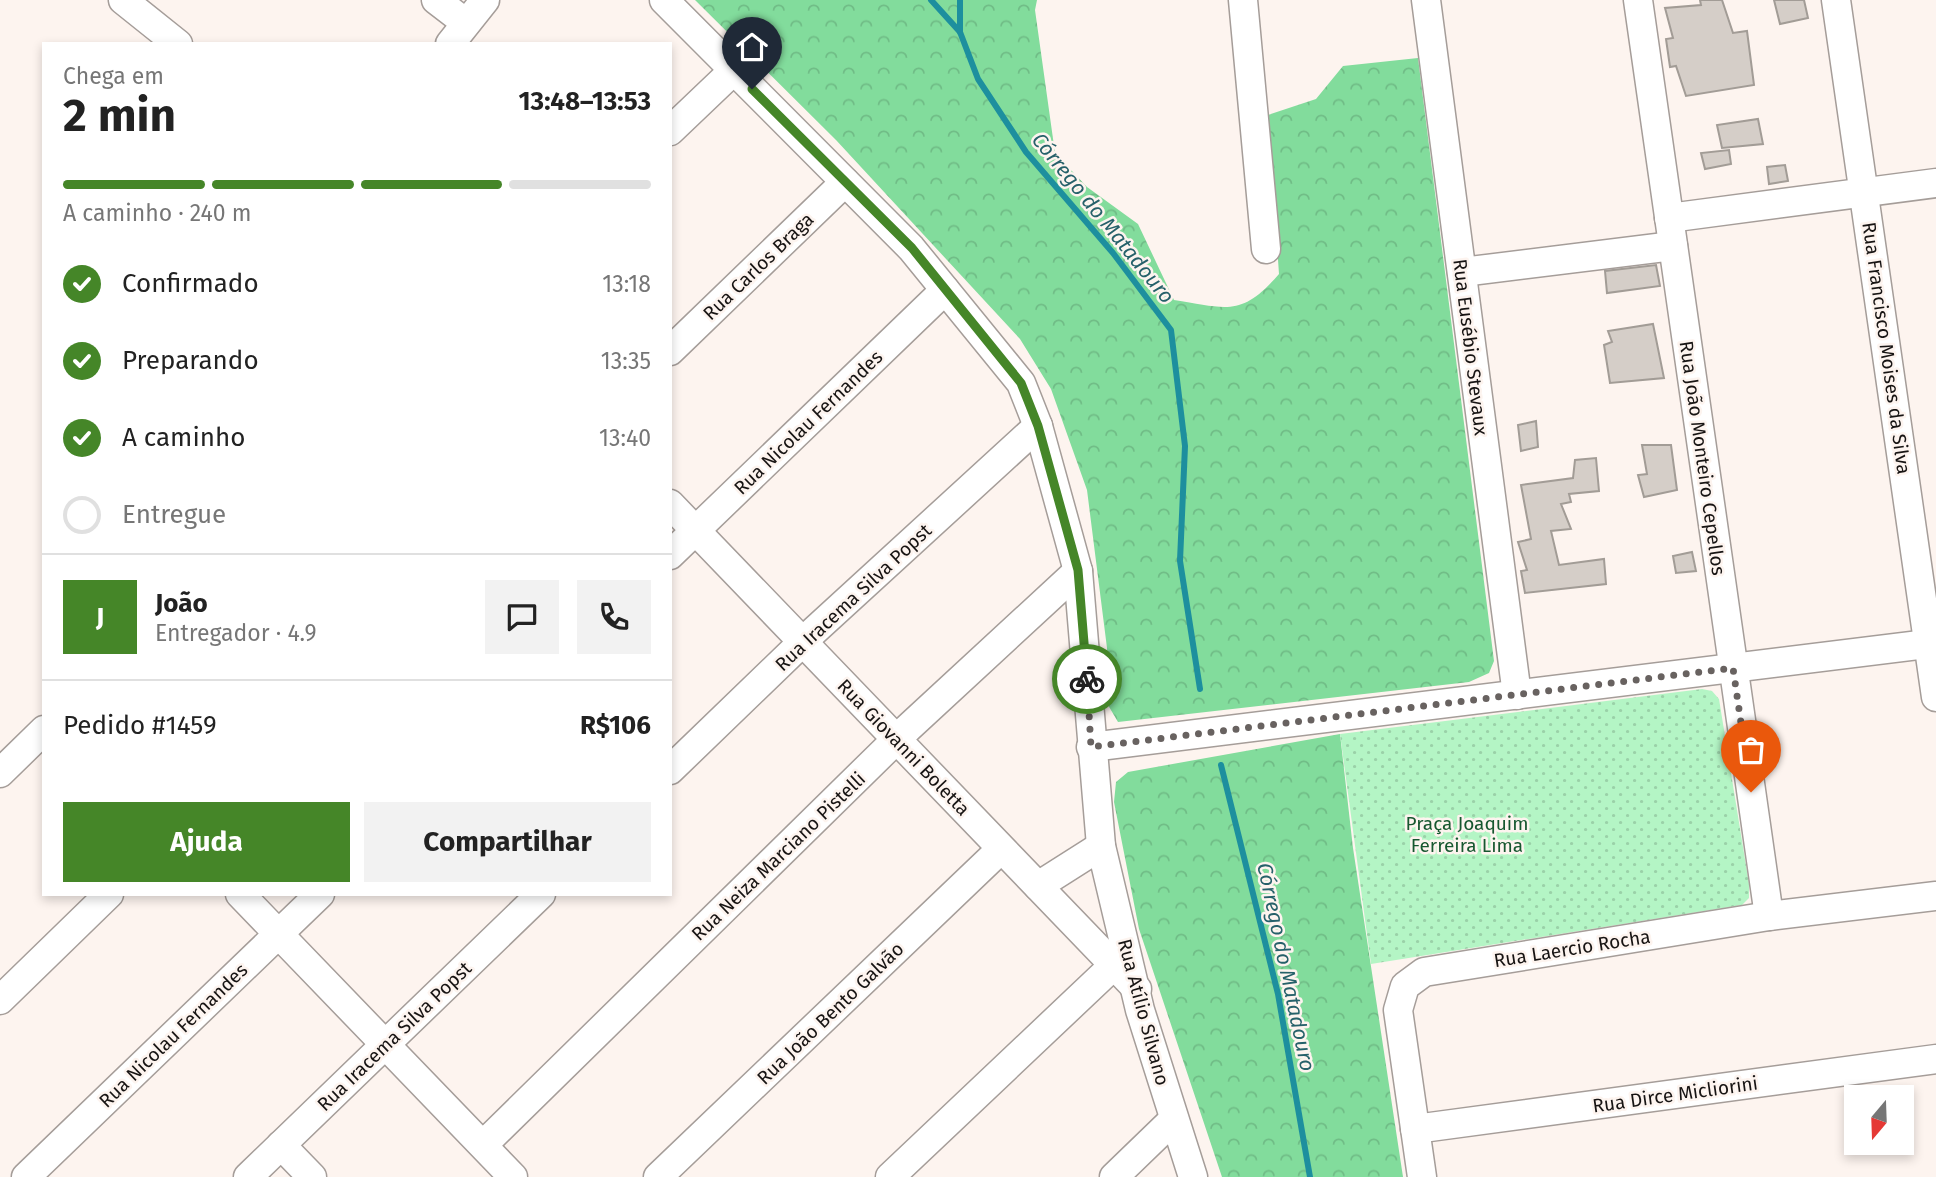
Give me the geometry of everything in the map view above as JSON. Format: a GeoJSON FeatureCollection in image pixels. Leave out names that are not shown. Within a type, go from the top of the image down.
{"type":"FeatureCollection","features":[{"type":"Feature","properties":{"kind":"street"},"geometry":{"type":"LineString","coordinates":[[123,0],[176,42]]}},
{"type":"Feature","properties":{"kind":"street"},"geometry":{"type":"LineString","coordinates":[[436,0],[458,34],[485,0]]}},
{"type":"Feature","properties":{"kind":"street","name":"Rua Atílio Silvano"},"geometry":{"type":"LineString","coordinates":[[664,0],[912,248],[1021,383],[1038,426],[1078,570],[1101,846],[1140,1010],[1193,1177]]}},
{"type":"Feature","properties":{"kind":"street"},"geometry":{"type":"LineString","coordinates":[[1243,0],[1266,248]]}},
{"type":"Feature","properties":{"kind":"street","name":"Rua Eusébio Stevaux"},"geometry":{"type":"LineString","coordinates":[[1426,0],[1517,695]]}},
{"type":"Feature","properties":{"kind":"street","name":"Rua João Monteiro Cepellos"},"geometry":{"type":"LineString","coordinates":[[1638,0],[1769,916]]}},
{"type":"Feature","properties":{"kind":"street","name":"Rua Francisco Moises da Silva"},"geometry":{"type":"LineString","coordinates":[[1836,0],[1933,644],[1936,697]]}},
{"type":"Feature","properties":{"kind":"street"},"geometry":{"type":"LineString","coordinates":[[672,129],[734,70]]}},
{"type":"Feature","properties":{"kind":"street","name":"Rua Carlos Braga"},"geometry":{"type":"LineString","coordinates":[[672,349],[845,182]]}},
{"type":"Feature","properties":{"kind":"street"},"geometry":{"type":"LineString","coordinates":[[1669,218],[1936,183]]}},
{"type":"Feature","properties":{"kind":"street"},"geometry":{"type":"LineString","coordinates":[[1462,272],[1673,246]]}},
{"type":"Feature","properties":{"kind":"street","name":"Rua Nicolau Fernandes"},"geometry":{"type":"LineString","coordinates":[[672,553],[945,290]]}},
{"type":"Feature","properties":{"kind":"street","name":"Rua Iracema Silva Popst"},"geometry":{"type":"LineString","coordinates":[[672,768],[803,642],[1038,426]]}},
{"type":"Feature","properties":{"kind":"street","name":"Rua Giovanni Boletta"},"geometry":{"type":"LineString","coordinates":[[672,506],[1137,989]]}},
{"type":"Feature","properties":{"kind":"street","name":"Rua Neiza Marciano Pistelli"},"geometry":{"type":"LineString","coordinates":[[483,1145],[897,739],[1078,570]]}},
{"type":"Feature","properties":{"kind":"street"},"geometry":{"type":"LineString","coordinates":[[1091,747],[1933,644]]}},
{"type":"Feature","properties":{"kind":"street"},"geometry":{"type":"LineString","coordinates":[[0,773],[42,732]]}},
{"type":"Feature","properties":{"kind":"street"},"geometry":{"type":"LineString","coordinates":[[1038,886],[1101,846]]}},
{"type":"Feature","properties":{"kind":"street","name":"Rua João Bento Galvão"},"geometry":{"type":"LineString","coordinates":[[658,1177],[1001,849]]}},
{"type":"Feature","properties":{"kind":"street"},"geometry":{"type":"LineString","coordinates":[[0,1000],[107,896]]}},
{"type":"Feature","properties":{"kind":"street"},"geometry":{"type":"LineString","coordinates":[[242,896],[513,1177]]}},
{"type":"Feature","properties":{"kind":"street","name":"Rua Nicolau Fernandes"},"geometry":{"type":"LineString","coordinates":[[26,1177],[318,896]]}},
{"type":"Feature","properties":{"kind":"street","name":"Rua Iracema Silva Popst"},"geometry":{"type":"LineString","coordinates":[[248,1177],[539,896]]}},
{"type":"Feature","properties":{"kind":"street","name":"Rua Laercio Rocha"},"geometry":{"type":"LineString","coordinates":[[1422,1177],[1398,1010],[1405,986],[1424,972],[1769,916],[1936,896]]}},
{"type":"Feature","properties":{"kind":"street"},"geometry":{"type":"LineString","coordinates":[[908,1171],[1114,965]]}},
{"type":"Feature","properties":{"kind":"street","name":"Rua Dirce Micliorini"},"geometry":{"type":"LineString","coordinates":[[1415,1129],[1936,1059]]}},
{"type":"Feature","properties":{"kind":"street"},"geometry":{"type":"LineString","coordinates":[[1114,1177],[1173,1120]]}},
{"type":"Feature","properties":{"kind":"street"},"geometry":{"type":"LineString","coordinates":[[281,1145],[312,1177]]}},
{"type":"Feature","properties":{"kind":"green space"},"geometry":{"type":"Polygon","coordinates":[[[695,0],[1037,0],[1035,10],[1055,153],[1087,187],[1138,224],[1174,300],[1207,306],[1243,304],[1266,288],[1279,274],[1268,115],[1316,99],[1343,66],[1418,58],[1494,661],[1489,673],[1469,682],[1118,722],[1108,705],[1107,648],[1087,490],[1051,389],[1020,339],[836,140],[695,0]]]}},
{"type":"Feature","properties":{"kind":"green space","name":"Praça Joaquim Ferreira Lima"},"geometry":{"type":"Polygon","coordinates":[[[1702,689],[1712,691],[1719,699],[1749,884],[1749,898],[1742,905],[1371,964],[1340,734],[1702,689]]]}},
{"type":"Feature","properties":{"kind":"green space"},"geometry":{"type":"Polygon","coordinates":[[[1340,734],[1353,848],[1403,1177],[1222,1177],[1139,929],[1114,802],[1116,782],[1128,772],[1340,734]]]}},
{"type":"Feature","properties":{"kind":"building"},"geometry":{"type":"Polygon","coordinates":[[[1700,0],[1722,0],[1733,33],[1747,31],[1754,85],[1686,96],[1676,66],[1670,67],[1666,39],[1673,38],[1665,8],[1701,5],[1700,0]]]}},
{"type":"Feature","properties":{"kind":"building"},"geometry":{"type":"Polygon","coordinates":[[[1774,0],[1804,0],[1808,18],[1780,24],[1774,0]]]}},
{"type":"Feature","properties":{"kind":"building"},"geometry":{"type":"Polygon","coordinates":[[[1758,119],[1763,144],[1722,148],[1717,125],[1758,119]]]}},
{"type":"Feature","properties":{"kind":"building"},"geometry":{"type":"Polygon","coordinates":[[[1729,150],[1731,164],[1705,169],[1701,153],[1729,150]]]}},
{"type":"Feature","properties":{"kind":"building"},"geometry":{"type":"Polygon","coordinates":[[[1785,165],[1788,181],[1769,184],[1767,167],[1785,165]]]}},
{"type":"Feature","properties":{"kind":"building"},"geometry":{"type":"Polygon","coordinates":[[[1656,265],[1660,286],[1607,293],[1605,271],[1656,265]]]}},
{"type":"Feature","properties":{"kind":"building"},"geometry":{"type":"Polygon","coordinates":[[[1653,324],[1664,378],[1610,383],[1604,345],[1612,342],[1608,331],[1653,324]]]}},
{"type":"Feature","properties":{"kind":"building"},"geometry":{"type":"Polygon","coordinates":[[[1536,421],[1538,447],[1521,451],[1518,425],[1536,421]]]}},
{"type":"Feature","properties":{"kind":"building"},"geometry":{"type":"Polygon","coordinates":[[[1642,445],[1671,445],[1677,490],[1644,497],[1638,475],[1647,474],[1642,445]]]}},
{"type":"Feature","properties":{"kind":"building"},"geometry":{"type":"Polygon","coordinates":[[[1596,458],[1599,491],[1569,494],[1571,502],[1561,504],[1571,529],[1551,531],[1559,565],[1604,559],[1606,584],[1525,593],[1521,571],[1527,570],[1518,542],[1531,539],[1521,485],[1573,478],[1575,460],[1596,458]]]}},
{"type":"Feature","properties":{"kind":"building"},"geometry":{"type":"Polygon","coordinates":[[[1692,552],[1696,571],[1676,573],[1673,556],[1692,552]]]}},
{"type":"Feature","properties":{"kind":"waterway","name":"Córrego do Matadouro"},"geometry":{"type":"LineString","coordinates":[[931,0],[960,32],[978,79],[1026,152],[1113,253],[1171,330],[1185,446],[1180,561],[1200,689]]}},
{"type":"Feature","properties":{"kind":"waterway"},"geometry":{"type":"LineString","coordinates":[[960,0],[960,32]]}},
{"type":"Feature","properties":{"kind":"waterway","name":"Córrego do Matadouro"},"geometry":{"type":"LineString","coordinates":[[1221,765],[1278,994],[1310,1177]]}},
{"type":"Feature","properties":{"kind":"way so far"},"geometry":{"type":"LineString","coordinates":[[1087,679],[1091,747],[1733,668],[1751,792]]}},
{"type":"Feature","properties":{"kind":"route"},"geometry":{"type":"LineString","coordinates":[[752,89],[912,248],[1021,383],[1038,426],[1078,570],[1087,679]]}}]}
